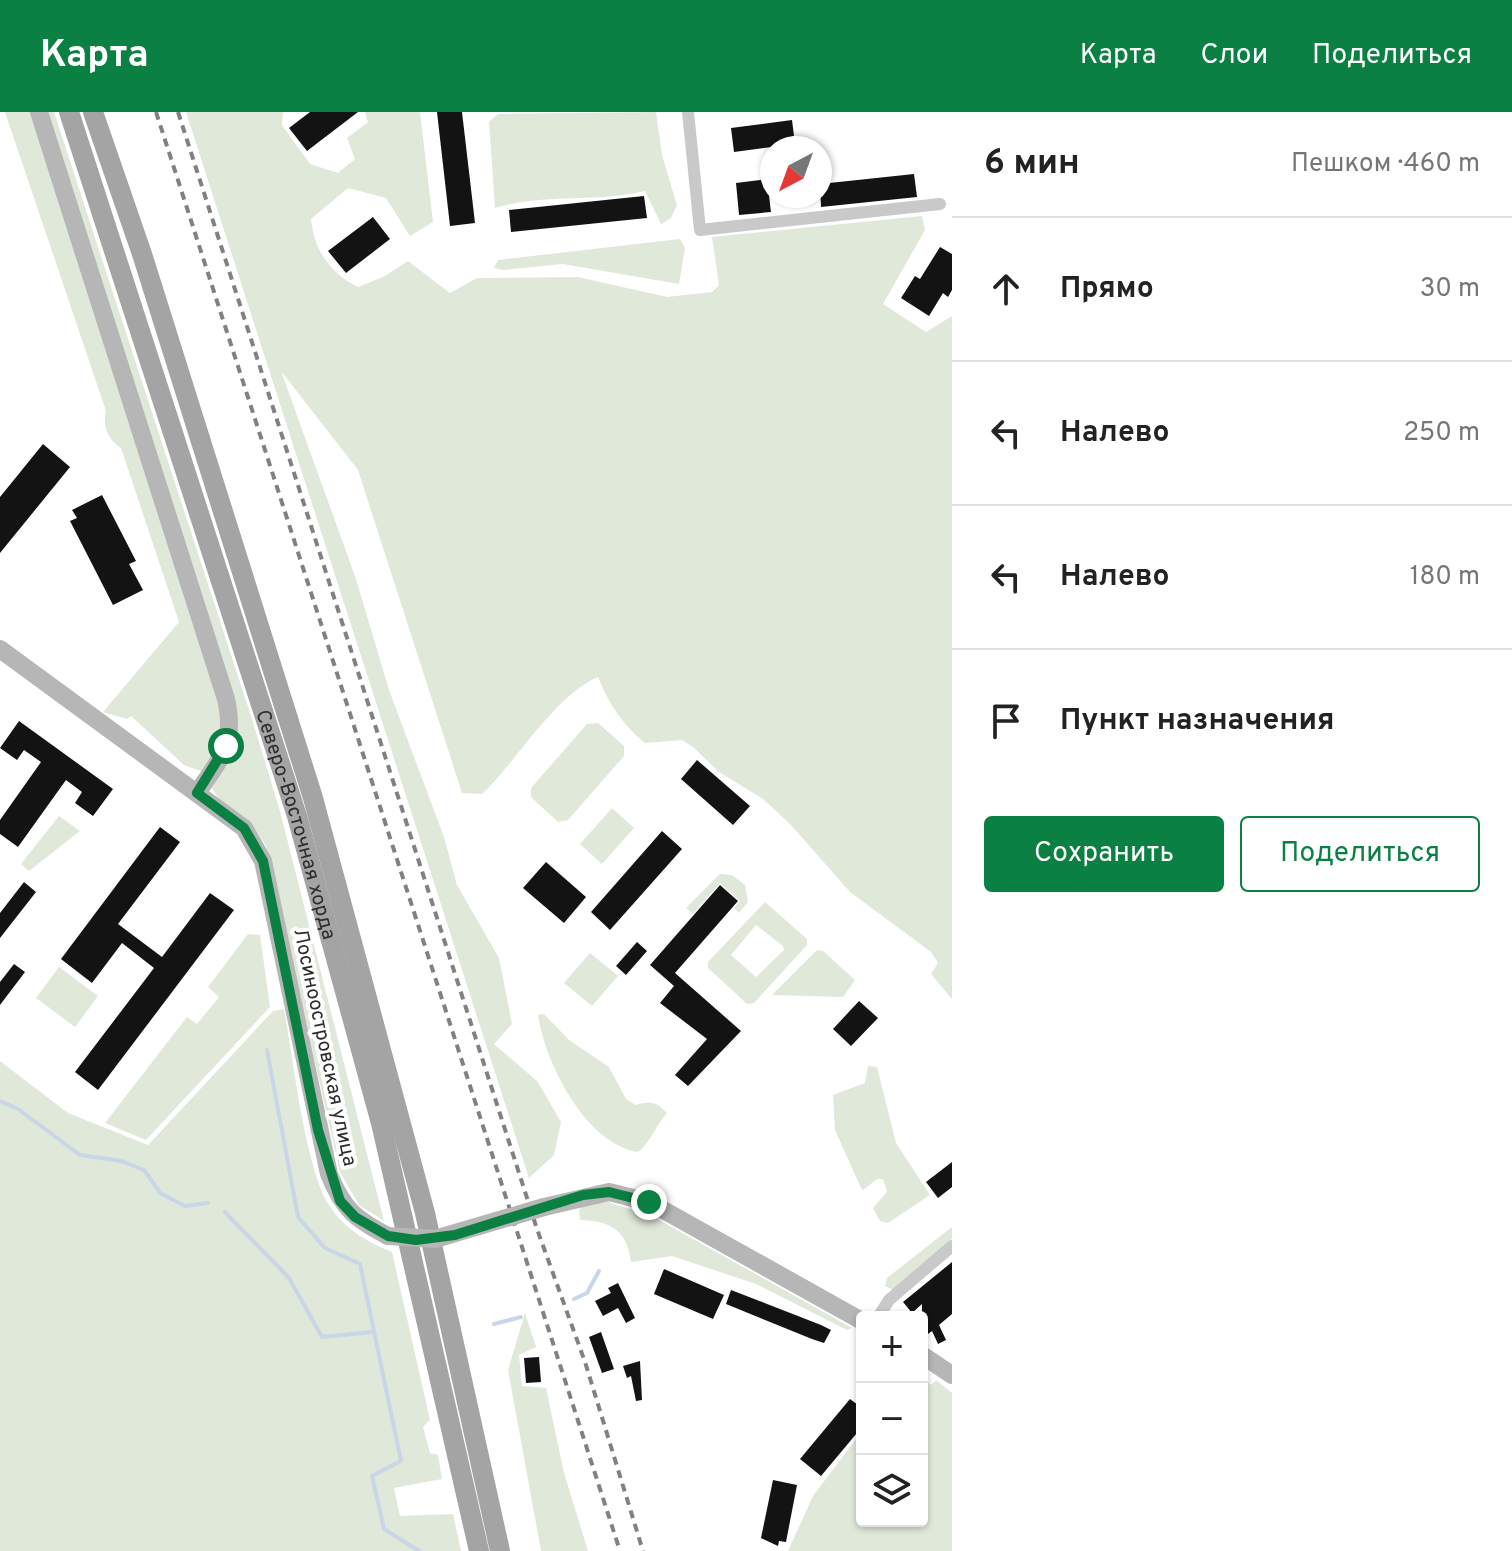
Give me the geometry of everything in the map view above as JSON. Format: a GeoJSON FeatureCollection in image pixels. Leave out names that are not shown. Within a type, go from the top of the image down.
{"type":"FeatureCollection","features":[{"type":"Feature","properties":{"kind":"main road","name":"Северо-Восточная хорда"},"geometry":{"type":"LineString","coordinates":[[69,112],[297,816],[381,1123],[479,1551]]}},
{"type":"Feature","properties":{"kind":"main road","name":"Северо-Восточная хорда"},"geometry":{"type":"LineString","coordinates":[[97,118],[317,811],[425,1213],[500,1551]]}},
{"type":"Feature","properties":{"kind":"street"},"geometry":{"type":"LineString","coordinates":[[39,112],[226,699],[230,725],[226,746],[197,793]]}},
{"type":"Feature","properties":{"kind":"street"},"geometry":{"type":"LineString","coordinates":[[688,112],[700,230],[940,204]]}},
{"type":"Feature","properties":{"kind":"street","name":"Лосиноостровская улица"},"geometry":{"type":"LineString","coordinates":[[0,649],[244,828],[263,861],[329,1174],[340,1201],[355,1217],[388,1236],[435,1239],[544,1207],[609,1192],[649,1202],[856,1318]]}},
{"type":"Feature","properties":{"kind":"street"},"geometry":{"type":"LineString","coordinates":[[882,1311],[889,1300],[952,1246]]}},
{"type":"Feature","properties":{"kind":"street"},"geometry":{"type":"LineString","coordinates":[[928,1359],[952,1375]]}},
{"type":"Feature","properties":{"kind":"shaded area"},"geometry":{"type":"Polygon","coordinates":[[[5,112],[33,112],[227,725],[203,772],[184,765],[131,716],[127,719],[103,712],[179,622],[121,448],[107,432],[106,411],[5,112]]]}},
{"type":"Feature","properties":{"kind":"shaded area"},"geometry":{"type":"Polygon","coordinates":[[[43,112],[54,112],[252,719],[280,811],[384,1221],[359,1205],[340,1172],[266,846],[212,788],[233,736],[43,112]]]}},
{"type":"Feature","properties":{"kind":"shaded area"},"geometry":{"type":"Polygon","coordinates":[[[186,112],[283,112],[282,125],[310,164],[338,173],[355,159],[347,138],[368,122],[365,112],[420,112],[433,222],[410,236],[386,198],[348,188],[311,219],[316,241],[325,259],[339,275],[358,287],[383,277],[408,261],[450,293],[477,278],[578,277],[667,297],[712,292],[719,285],[712,237],[922,216],[925,230],[883,304],[926,332],[952,316],[952,999],[931,974],[938,963],[931,952],[850,892],[791,825],[763,799],[719,772],[682,740],[645,743],[617,713],[598,677],[582,686],[551,714],[482,794],[462,793],[358,470],[281,371],[356,579],[389,690],[444,837],[457,885],[499,958],[512,1024],[494,1044],[538,1082],[561,1122],[554,1155],[529,1178],[186,112]]]}},
{"type":"Feature","properties":{"kind":"shaded area"},"geometry":{"type":"Polygon","coordinates":[[[656,112],[662,155],[677,205],[671,218],[661,224],[645,191],[608,197],[514,203],[495,208],[489,122],[498,114],[656,112]]]}},
{"type":"Feature","properties":{"kind":"shaded area"},"geometry":{"type":"Polygon","coordinates":[[[680,239],[685,248],[679,284],[563,264],[503,270],[494,268],[498,260],[680,239]]]}},
{"type":"Feature","properties":{"kind":"shaded area"},"geometry":{"type":"Polygon","coordinates":[[[598,723],[624,746],[624,756],[568,820],[558,822],[531,797],[531,788],[587,724],[598,723]]]}},
{"type":"Feature","properties":{"kind":"shaded area"},"geometry":{"type":"Polygon","coordinates":[[[612,808],[634,828],[602,864],[580,844],[612,808]]]}},
{"type":"Feature","properties":{"kind":"shaded area"},"geometry":{"type":"Polygon","coordinates":[[[59,816],[80,831],[29,871],[21,864],[59,816]]]}},
{"type":"Feature","properties":{"kind":"shaded area"},"geometry":{"type":"Polygon","coordinates":[[[720,874],[732,875],[745,885],[748,902],[739,913],[734,908],[740,901],[720,883],[693,914],[686,908],[720,874]]]}},
{"type":"Feature","properties":{"kind":"shaded area"},"geometry":{"type":"Polygon","coordinates":[[[765,902],[807,939],[807,945],[754,1003],[747,1004],[708,968],[708,962],[765,902]],[[756,925],[731,955],[756,977],[784,950],[756,925]]]}},
{"type":"Feature","properties":{"kind":"shaded area"},"geometry":{"type":"Polygon","coordinates":[[[248,934],[260,935],[270,1007],[146,1140],[105,1123],[187,1017],[197,1024],[219,997],[208,987],[248,934]]]}},
{"type":"Feature","properties":{"kind":"shaded area"},"geometry":{"type":"Polygon","coordinates":[[[817,950],[823,951],[855,980],[843,997],[772,995],[817,950]]]}},
{"type":"Feature","properties":{"kind":"shaded area"},"geometry":{"type":"Polygon","coordinates":[[[590,953],[618,976],[592,1006],[564,983],[590,953]]]}},
{"type":"Feature","properties":{"kind":"shaded area"},"geometry":{"type":"Polygon","coordinates":[[[59,967],[98,996],[75,1027],[36,998],[59,967]]]}},
{"type":"Feature","properties":{"kind":"shaded area"},"geometry":{"type":"Polygon","coordinates":[[[284,1009],[307,1139],[321,1188],[335,1214],[349,1228],[392,1252],[430,1420],[423,1427],[430,1453],[438,1455],[442,1479],[394,1488],[400,1516],[453,1514],[461,1551],[0,1551],[0,1061],[68,1113],[148,1145],[273,1011],[284,1009]]]}},
{"type":"Feature","properties":{"kind":"shaded area"},"geometry":{"type":"Polygon","coordinates":[[[544,1014],[569,1040],[609,1067],[626,1099],[636,1105],[653,1103],[667,1113],[638,1152],[619,1146],[601,1134],[571,1098],[549,1056],[538,1015],[544,1014]]]}},
{"type":"Feature","properties":{"kind":"shaded area"},"geometry":{"type":"Polygon","coordinates":[[[868,1066],[877,1067],[896,1143],[930,1195],[888,1223],[880,1221],[873,1208],[887,1192],[883,1179],[877,1179],[863,1190],[861,1188],[835,1130],[833,1095],[865,1083],[868,1066]]]}},
{"type":"Feature","properties":{"kind":"shaded area"},"geometry":{"type":"Polygon","coordinates":[[[608,1202],[652,1216],[852,1328],[847,1330],[756,1284],[672,1256],[631,1262],[626,1242],[616,1229],[600,1222],[580,1220],[579,1210],[584,1204],[608,1202]]]}},
{"type":"Feature","properties":{"kind":"shaded area"},"geometry":{"type":"Polygon","coordinates":[[[952,1227],[952,1239],[893,1290],[885,1286],[887,1278],[952,1227]]]}},
{"type":"Feature","properties":{"kind":"shaded area"},"geometry":{"type":"Polygon","coordinates":[[[525,1313],[536,1347],[519,1355],[522,1386],[546,1388],[564,1473],[588,1551],[541,1551],[508,1370],[525,1313]]]}},
{"type":"Feature","properties":{"kind":"shaded area"},"geometry":{"type":"Polygon","coordinates":[[[936,1380],[952,1393],[952,1551],[788,1551],[813,1496],[856,1439],[856,1527],[928,1527],[928,1382],[931,1385],[936,1380]]]}},
{"type":"Feature","properties":{"kind":"building"},"geometry":{"type":"Polygon","coordinates":[[[310,112],[358,112],[307,151],[289,128],[310,112]]]}},
{"type":"Feature","properties":{"kind":"building"},"geometry":{"type":"Polygon","coordinates":[[[437,112],[462,112],[475,223],[450,226],[437,112]]]}},
{"type":"Feature","properties":{"kind":"building"},"geometry":{"type":"Polygon","coordinates":[[[792,120],[794,136],[760,136],[760,149],[734,152],[731,128],[792,120]]]}},
{"type":"Feature","properties":{"kind":"building"},"geometry":{"type":"Polygon","coordinates":[[[914,174],[917,197],[832,206],[832,183],[914,174]]]}},
{"type":"Feature","properties":{"kind":"building"},"geometry":{"type":"Polygon","coordinates":[[[760,180],[760,208],[771,208],[771,212],[739,215],[736,183],[760,180]]]}},
{"type":"Feature","properties":{"kind":"building"},"geometry":{"type":"Polygon","coordinates":[[[644,196],[647,218],[511,232],[509,210],[644,196]]]}},
{"type":"Feature","properties":{"kind":"building"},"geometry":{"type":"Polygon","coordinates":[[[373,217],[390,239],[346,273],[328,251],[373,217]]]}},
{"type":"Feature","properties":{"kind":"building"},"geometry":{"type":"Polygon","coordinates":[[[940,247],[952,254],[952,290],[948,297],[943,293],[929,316],[901,298],[915,276],[920,279],[940,247]]]}},
{"type":"Feature","properties":{"kind":"building"},"geometry":{"type":"Polygon","coordinates":[[[43,444],[70,467],[0,553],[0,497],[43,444]]]}},
{"type":"Feature","properties":{"kind":"building"},"geometry":{"type":"Polygon","coordinates":[[[102,495],[136,561],[129,564],[143,590],[113,605],[70,521],[77,518],[72,510],[102,495]]]}},
{"type":"Feature","properties":{"kind":"building"},"geometry":{"type":"Polygon","coordinates":[[[19,721],[113,789],[93,816],[75,803],[82,792],[66,780],[18,847],[0,834],[0,820],[41,762],[24,750],[17,760],[0,748],[19,721]]]}},
{"type":"Feature","properties":{"kind":"building"},"geometry":{"type":"Polygon","coordinates":[[[697,760],[750,806],[733,825],[681,779],[697,760]]]}},
{"type":"Feature","properties":{"kind":"building"},"geometry":{"type":"Polygon","coordinates":[[[160,827],[180,842],[118,924],[162,957],[210,893],[234,910],[98,1090],[75,1072],[154,968],[122,943],[92,983],[61,959],[160,827]]]}},
{"type":"Feature","properties":{"kind":"building"},"geometry":{"type":"Polygon","coordinates":[[[662,831],[682,849],[610,930],[591,912],[662,831]]]}},
{"type":"Feature","properties":{"kind":"building"},"geometry":{"type":"Polygon","coordinates":[[[546,862],[586,897],[564,923],[523,888],[546,862]]]}},
{"type":"Feature","properties":{"kind":"building"},"geometry":{"type":"Polygon","coordinates":[[[24,882],[36,892],[0,938],[0,913],[24,882]]]}},
{"type":"Feature","properties":{"kind":"building"},"geometry":{"type":"Polygon","coordinates":[[[720,885],[738,901],[675,973],[741,1031],[688,1086],[675,1075],[707,1039],[660,1003],[674,986],[650,965],[720,885]]]}},
{"type":"Feature","properties":{"kind":"building"},"geometry":{"type":"Polygon","coordinates":[[[637,942],[647,951],[626,975],[616,966],[637,942]]]}},
{"type":"Feature","properties":{"kind":"building"},"geometry":{"type":"Polygon","coordinates":[[[14,964],[25,972],[0,1005],[0,982],[14,964]]]}},
{"type":"Feature","properties":{"kind":"building"},"geometry":{"type":"Polygon","coordinates":[[[859,1001],[878,1018],[851,1046],[833,1029],[859,1001]]]}},
{"type":"Feature","properties":{"kind":"building"},"geometry":{"type":"Polygon","coordinates":[[[952,1162],[952,1187],[938,1198],[926,1182],[952,1162]]]}},
{"type":"Feature","properties":{"kind":"building"},"geometry":{"type":"Polygon","coordinates":[[[952,1262],[952,1314],[939,1325],[946,1340],[938,1344],[932,1331],[928,1334],[928,1311],[922,1311],[922,1304],[910,1311],[903,1302],[952,1262]]]}},
{"type":"Feature","properties":{"kind":"building"},"geometry":{"type":"Polygon","coordinates":[[[664,1269],[724,1295],[713,1319],[654,1294],[664,1269]]]}},
{"type":"Feature","properties":{"kind":"building"},"geometry":{"type":"Polygon","coordinates":[[[618,1283],[635,1318],[626,1323],[618,1308],[603,1316],[595,1301],[611,1293],[608,1288],[618,1283]]]}},
{"type":"Feature","properties":{"kind":"building"},"geometry":{"type":"Polygon","coordinates":[[[731,1290],[831,1330],[824,1343],[812,1339],[726,1304],[731,1290]]]}},
{"type":"Feature","properties":{"kind":"building"},"geometry":{"type":"Polygon","coordinates":[[[601,1332],[614,1369],[602,1373],[589,1337],[601,1332]]]}},
{"type":"Feature","properties":{"kind":"building"},"geometry":{"type":"Polygon","coordinates":[[[539,1357],[541,1382],[526,1383],[524,1358],[539,1357]]]}},
{"type":"Feature","properties":{"kind":"building"},"geometry":{"type":"Polygon","coordinates":[[[640,1361],[642,1400],[636,1401],[631,1376],[627,1378],[623,1366],[640,1361]]]}},
{"type":"Feature","properties":{"kind":"building"},"geometry":{"type":"Polygon","coordinates":[[[850,1399],[856,1404],[856,1434],[821,1476],[800,1459],[850,1399]]]}},
{"type":"Feature","properties":{"kind":"building"},"geometry":{"type":"Polygon","coordinates":[[[773,1480],[797,1485],[786,1542],[779,1541],[778,1546],[761,1538],[773,1480]]]}},
{"type":"Feature","properties":{"kind":"waterway"},"geometry":{"type":"LineString","coordinates":[[267,1050],[298,1217],[325,1248],[360,1264],[401,1461],[372,1476],[384,1529],[419,1551]]}},
{"type":"Feature","properties":{"kind":"waterway"},"geometry":{"type":"LineString","coordinates":[[0,1101],[18,1109],[80,1155],[121,1161],[144,1170],[160,1193],[185,1206],[208,1203]]}},
{"type":"Feature","properties":{"kind":"waterway"},"geometry":{"type":"LineString","coordinates":[[225,1212],[289,1278],[322,1337],[372,1332]]}},
{"type":"Feature","properties":{"kind":"waterway"},"geometry":{"type":"LineString","coordinates":[[574,1299],[587,1293],[599,1271]]}},
{"type":"Feature","properties":{"kind":"waterway"},"geometry":{"type":"LineString","coordinates":[[494,1324],[521,1317]]}},
{"type":"Feature","properties":{"kind":"railway"},"geometry":{"type":"LineString","coordinates":[[156,112],[620,1551]]}},
{"type":"Feature","properties":{"kind":"railway"},"geometry":{"type":"LineString","coordinates":[[178,112],[537,1229],[585,1362],[643,1551]]}},
{"type":"Feature","properties":{"kind":"route"},"geometry":{"type":"LineString","coordinates":[[226,746],[197,793],[244,828],[255,842],[263,861],[318,1130],[329,1174],[340,1201],[355,1217],[372,1228],[388,1236],[416,1240],[455,1235],[583,1195],[609,1192],[649,1202]]}}]}
